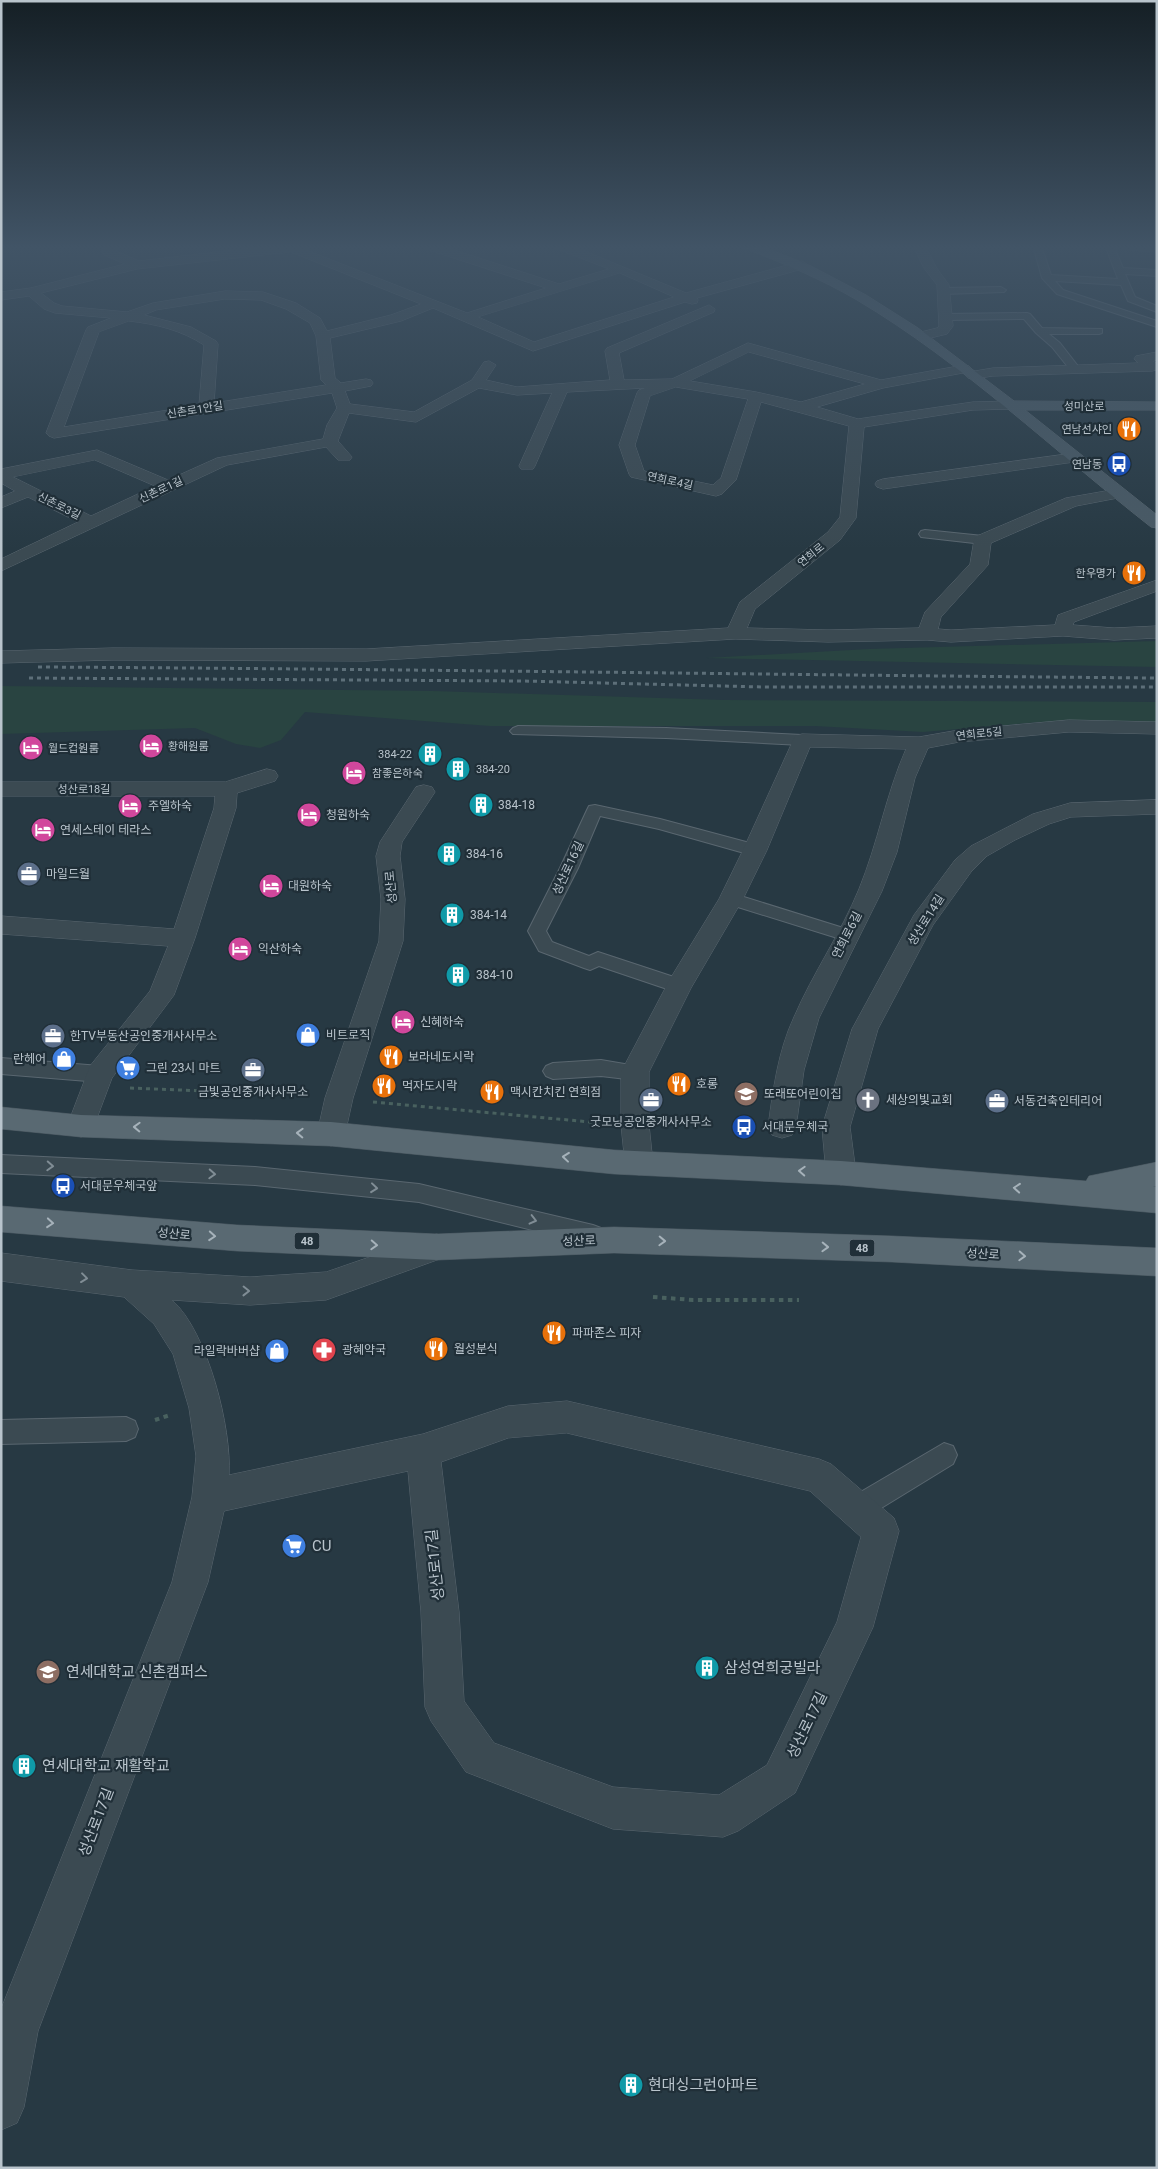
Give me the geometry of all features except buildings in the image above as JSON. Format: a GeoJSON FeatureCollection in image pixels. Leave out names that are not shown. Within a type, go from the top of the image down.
{"type":"FeatureCollection","features":[{"type":"Feature","properties":{"kind":"main road"},"geometry":{"type":"LineString","coordinates":[[935,346],[1012,405],[1117,494],[1157,523]]}},
{"type":"Feature","properties":{"kind":"main road","name":"성미산로"},"geometry":{"type":"LineString","coordinates":[[1012,405],[1157,406]]}},
{"type":"Feature","properties":{"kind":"main road"},"geometry":{"type":"LineString","coordinates":[[1,1118],[67,1125],[331,1134],[639,1163],[841,1173],[1157,1200]]}},
{"type":"Feature","properties":{"kind":"main road"},"geometry":{"type":"LineString","coordinates":[[1065,1192],[1157,1174]]}},
{"type":"Feature","properties":{"kind":"main road","name":"성산로"},"geometry":{"type":"LineString","coordinates":[[1,1219],[217,1237],[437,1248],[614,1240],[902,1250],[1157,1262]]}},
{"type":"Feature","properties":{"kind":"main road"},"geometry":{"type":"LineString","coordinates":[[1109,1260],[1157,1273]]}},
{"type":"Feature","properties":{"kind":"street","name":"신촌로1안길"},"geometry":{"type":"LineString","coordinates":[[88,346],[54,433],[366,383]]}},
{"type":"Feature","properties":{"kind":"street"},"geometry":{"type":"LineString","coordinates":[[206,408],[211,346]]}},
{"type":"Feature","properties":{"kind":"street"},"geometry":{"type":"LineString","coordinates":[[324,346],[328,380],[337,387],[344,408],[335,425],[330,442],[344,457]]}},
{"type":"Feature","properties":{"kind":"street"},"geometry":{"type":"LineString","coordinates":[[618,384],[612,351],[623,346]]}},
{"type":"Feature","properties":{"kind":"street","name":"연희로4길"},"geometry":{"type":"LineString","coordinates":[[756,396],[728,480],[716,491],[637,474],[626,446],[644,393],[675,383],[748,347],[881,384]]}},
{"type":"Feature","properties":{"kind":"street","name":"연희로4길"},"geometry":{"type":"LineString","coordinates":[[801,407],[881,384],[968,372],[1152,367],[1141,359],[1157,356]]}},
{"type":"Feature","properties":{"kind":"street"},"geometry":{"type":"LineString","coordinates":[[344,408],[416,417],[477,383],[489,365]]}},
{"type":"Feature","properties":{"kind":"street","name":"연희로4길"},"geometry":{"type":"LineString","coordinates":[[477,383],[517,390],[618,384],[675,383],[756,396],[857,424]]}},
{"type":"Feature","properties":{"kind":"street"},"geometry":{"type":"LineString","coordinates":[[526,466],[561,388]]}},
{"type":"Feature","properties":{"kind":"street"},"geometry":{"type":"LineString","coordinates":[[857,424],[973,406],[1012,405]]}},
{"type":"Feature","properties":{"kind":"street","name":"연희로"},"geometry":{"type":"LineString","coordinates":[[735,633],[747,606],[815,553],[834,536],[848,518],[857,424]]}},
{"type":"Feature","properties":{"kind":"street","name":"신촌로1길"},"geometry":{"type":"LineString","coordinates":[[1,566],[224,461],[330,442]]}},
{"type":"Feature","properties":{"kind":"street"},"geometry":{"type":"LineString","coordinates":[[1,476],[97,455],[168,486]]}},
{"type":"Feature","properties":{"kind":"street"},"geometry":{"type":"LineString","coordinates":[[883,484],[1075,458]]}},
{"type":"Feature","properties":{"kind":"street","name":"신촌로3길"},"geometry":{"type":"LineString","coordinates":[[1,476],[91,522]]}},
{"type":"Feature","properties":{"kind":"street","name":"신촌로3길"},"geometry":{"type":"LineString","coordinates":[[1,503],[28,491]]}},
{"type":"Feature","properties":{"kind":"street"},"geometry":{"type":"LineString","coordinates":[[926,634],[932,616],[979,565],[983,540],[1072,502],[1117,494]]}},
{"type":"Feature","properties":{"kind":"street"},"geometry":{"type":"LineString","coordinates":[[1063,630],[1065,619],[1157,585]]}},
{"type":"Feature","properties":{"kind":"street"},"geometry":{"type":"LineString","coordinates":[[1,656],[113,654],[366,655],[735,633],[828,636],[926,634],[951,636],[1063,630],[1114,634],[1157,632]]}},
{"type":"Feature","properties":{"kind":"street","name":"연희로5길"},"geometry":{"type":"LineString","coordinates":[[802,740],[919,743],[959,736],[1069,726],[1157,728]]}},
{"type":"Feature","properties":{"kind":"street"},"geometry":{"type":"LineString","coordinates":[[639,1163],[634,1125],[635,1072],[755,850],[802,740]]}},
{"type":"Feature","properties":{"kind":"street","name":"연희로6길"},"geometry":{"type":"LineString","coordinates":[[782,1127],[790,1070],[806,1018],[870,891],[885,852],[904,778],[919,743]]}},
{"type":"Feature","properties":{"kind":"street","name":"성산로18길"},"geometry":{"type":"LineString","coordinates":[[1,789],[226,789],[267,776]]}},
{"type":"Feature","properties":{"kind":"street"},"geometry":{"type":"LineString","coordinates":[[67,1125],[100,1074],[161,995],[183,938],[225,808],[226,789]]}},
{"type":"Feature","properties":{"kind":"street","name":"성산로"},"geometry":{"type":"LineString","coordinates":[[331,1134],[339,1098],[391,942],[393,899],[388,856],[390,842],[424,792]]}},
{"type":"Feature","properties":{"kind":"street","name":"성산로14길"},"geometry":{"type":"LineString","coordinates":[[841,1173],[836,1127],[865,1029],[923,921],[963,866],[978,851],[1007,835],[1041,819],[1070,810],[1157,807]]}},
{"type":"Feature","properties":{"kind":"street"},"geometry":{"type":"LineString","coordinates":[[1,926],[183,938]]}},
{"type":"Feature","properties":{"kind":"street"},"geometry":{"type":"LineString","coordinates":[[1,1267],[132,1284],[250,1291],[326,1286],[437,1248]]}},
{"type":"Feature","properties":{"kind":"street","name":"성산로17길"},"geometry":{"type":"LineString","coordinates":[[1,2107],[8,2031],[190,1582],[210,1497],[213,1456],[206,1408],[187,1348],[165,1314],[132,1284]]}},
{"type":"Feature","properties":{"kind":"street","name":"성산로17길"},"geometry":{"type":"LineString","coordinates":[[210,1497],[423,1451],[508,1422],[567,1417],[819,1476],[881,1531],[854,1626],[781,1779],[723,1816],[613,1808],[480,1758],[445,1707],[440,1612],[423,1451]]}},
{"type":"Feature","properties":{"kind":"lane"},"geometry":{"type":"LineString","coordinates":[[1057,346],[1076,370]]}},
{"type":"Feature","properties":{"kind":"lane"},"geometry":{"type":"LineString","coordinates":[[926,534],[983,540]]}},
{"type":"Feature","properties":{"kind":"lane"},"geometry":{"type":"LineString","coordinates":[[518,731],[666,733],[802,740]]}},
{"type":"Feature","properties":{"kind":"lane","name":"성산로16길"},"geometry":{"type":"LineString","coordinates":[[680,986],[598,960],[590,964],[545,946],[537,931],[595,810],[660,824],[755,850]]}},
{"type":"Feature","properties":{"kind":"lane"},"geometry":{"type":"LineString","coordinates":[[730,899],[847,935]]}},
{"type":"Feature","properties":{"kind":"lane"},"geometry":{"type":"LineString","coordinates":[[1,1066],[100,1074]]}},
{"type":"Feature","properties":{"kind":"lane"},"geometry":{"type":"LineString","coordinates":[[553,1070],[601,1068],[635,1072]]}},
{"type":"Feature","properties":{"kind":"lane"},"geometry":{"type":"LineString","coordinates":[[1,1130],[67,1125]]}},
{"type":"Feature","properties":{"kind":"lane"},"geometry":{"type":"LineString","coordinates":[[1,1164],[255,1176],[419,1193],[614,1240]]}},
{"type":"Feature","properties":{"kind":"lane"},"geometry":{"type":"LineString","coordinates":[[1,1432],[126,1428]]}},
{"type":"Feature","properties":{"kind":"lane"},"geometry":{"type":"LineString","coordinates":[[856,1509],[944,1454]]}},
{"type":"Feature","properties":{"kind":"path"},"geometry":{"type":"LineString","coordinates":[[127,1088],[305,1096]]}},
{"type":"Feature","properties":{"kind":"path"},"geometry":{"type":"LineString","coordinates":[[372,1102],[609,1124]]}},
{"type":"Feature","properties":{"kind":"path"},"geometry":{"type":"LineString","coordinates":[[653,1297],[693,1300],[798,1300]]}},
{"type":"Feature","properties":{"kind":"path"},"geometry":{"type":"LineString","coordinates":[[126,1428],[177,1413],[206,1408]]}},
{"type":"Feature","properties":{"kind":"green space"},"geometry":{"type":"Polygon","coordinates":[[[1157,641],[1157,667],[706,658],[869,649],[1157,641]]]}},
{"type":"Feature","properties":{"kind":"green space"},"geometry":{"type":"Polygon","coordinates":[[[1,686],[433,691],[724,700],[1157,702],[1157,723],[1131,721],[1040,722],[923,732],[815,726],[490,726],[305,712],[281,740],[260,748],[236,744],[195,728],[1,734],[1,686]]]}},
{"type":"Feature","properties":{"kind":"railway"},"geometry":{"type":"LineString","coordinates":[[38,667],[1157,678]]}},
{"type":"Feature","properties":{"kind":"railway"},"geometry":{"type":"LineString","coordinates":[[29,678],[522,681],[764,687],[1157,687]]}},
{"type":"Feature","properties":{"kind":"place","name":"연남선샤인"},"geometry":{"type":"Point","coordinates":[1129,429]}},
{"type":"Feature","properties":{"kind":"place","name":"연남동"},"geometry":{"type":"Point","coordinates":[1119,464]}},
{"type":"Feature","properties":{"kind":"place","name":"한우명가"},"geometry":{"type":"Point","coordinates":[1134,573]}},
{"type":"Feature","properties":{"kind":"place","name":"황해원룸"},"geometry":{"type":"Point","coordinates":[151,746]}},
{"type":"Feature","properties":{"kind":"place","name":"월드컵원룸"},"geometry":{"type":"Point","coordinates":[31,748]}},
{"type":"Feature","properties":{"kind":"place","name":"384-22"},"geometry":{"type":"Point","coordinates":[430,754]}},
{"type":"Feature","properties":{"kind":"place","name":"384-20"},"geometry":{"type":"Point","coordinates":[458,769]}},
{"type":"Feature","properties":{"kind":"place","name":"참좋은하숙"},"geometry":{"type":"Point","coordinates":[354,773]}},
{"type":"Feature","properties":{"kind":"place","name":"384-18"},"geometry":{"type":"Point","coordinates":[481,805]}},
{"type":"Feature","properties":{"kind":"place","name":"주엘하숙"},"geometry":{"type":"Point","coordinates":[130,806]}},
{"type":"Feature","properties":{"kind":"place","name":"청원하숙"},"geometry":{"type":"Point","coordinates":[309,815]}},
{"type":"Feature","properties":{"kind":"place","name":"연세스테이 테라스"},"geometry":{"type":"Point","coordinates":[43,830]}},
{"type":"Feature","properties":{"kind":"place","name":"384-16"},"geometry":{"type":"Point","coordinates":[449,854]}},
{"type":"Feature","properties":{"kind":"place","name":"마일드월"},"geometry":{"type":"Point","coordinates":[29,874]}},
{"type":"Feature","properties":{"kind":"place","name":"대원하숙"},"geometry":{"type":"Point","coordinates":[271,886]}},
{"type":"Feature","properties":{"kind":"place","name":"384-14"},"geometry":{"type":"Point","coordinates":[452,915]}},
{"type":"Feature","properties":{"kind":"place","name":"익산하숙"},"geometry":{"type":"Point","coordinates":[240,949]}},
{"type":"Feature","properties":{"kind":"place","name":"384-10"},"geometry":{"type":"Point","coordinates":[458,975]}},
{"type":"Feature","properties":{"kind":"place","name":"신혜하숙"},"geometry":{"type":"Point","coordinates":[403,1022]}},
{"type":"Feature","properties":{"kind":"place","name":"비트로직"},"geometry":{"type":"Point","coordinates":[308,1035]}},
{"type":"Feature","properties":{"kind":"place","name":"한TV부동산공인중개사사무소"},"geometry":{"type":"Point","coordinates":[53,1036]}},
{"type":"Feature","properties":{"kind":"place","name":"보라네도시락"},"geometry":{"type":"Point","coordinates":[391,1057]}},
{"type":"Feature","properties":{"kind":"place","name":"란헤어"},"geometry":{"type":"Point","coordinates":[64,1059]}},
{"type":"Feature","properties":{"kind":"place","name":"그린 23시 마트"},"geometry":{"type":"Point","coordinates":[128,1068]}},
{"type":"Feature","properties":{"kind":"place","name":"금빛공인중개사사무소"},"geometry":{"type":"Point","coordinates":[253,1070]}},
{"type":"Feature","properties":{"kind":"place","name":"호롱"},"geometry":{"type":"Point","coordinates":[679,1084]}},
{"type":"Feature","properties":{"kind":"place","name":"먹자도시락"},"geometry":{"type":"Point","coordinates":[384,1086]}},
{"type":"Feature","properties":{"kind":"place","name":"맥시칸치킨 연희점"},"geometry":{"type":"Point","coordinates":[492,1092]}},
{"type":"Feature","properties":{"kind":"place","name":"또래또어린이집"},"geometry":{"type":"Point","coordinates":[746,1094]}},
{"type":"Feature","properties":{"kind":"place","name":"굿모닝공인중개사사무소"},"geometry":{"type":"Point","coordinates":[651,1100]}},
{"type":"Feature","properties":{"kind":"place","name":"세상의빛교회"},"geometry":{"type":"Point","coordinates":[868,1100]}},
{"type":"Feature","properties":{"kind":"place","name":"서동건축인테리어"},"geometry":{"type":"Point","coordinates":[997,1101]}},
{"type":"Feature","properties":{"kind":"place","name":"서대문우체국"},"geometry":{"type":"Point","coordinates":[744,1127]}},
{"type":"Feature","properties":{"kind":"place","name":"서대문우체국앞"},"geometry":{"type":"Point","coordinates":[63,1186]}},
{"type":"Feature","properties":{"kind":"place","name":"파파존스 피자"},"geometry":{"type":"Point","coordinates":[554,1333]}},
{"type":"Feature","properties":{"kind":"place","name":"월성분식"},"geometry":{"type":"Point","coordinates":[436,1349]}},
{"type":"Feature","properties":{"kind":"place","name":"광혜약국"},"geometry":{"type":"Point","coordinates":[324,1350]}},
{"type":"Feature","properties":{"kind":"place","name":"라일락바버샵"},"geometry":{"type":"Point","coordinates":[277,1351]}},
{"type":"Feature","properties":{"kind":"place","name":"CU"},"geometry":{"type":"Point","coordinates":[294,1546]}},
{"type":"Feature","properties":{"kind":"place","name":"삼성연희궁빌라"},"geometry":{"type":"Point","coordinates":[707,1668]}},
{"type":"Feature","properties":{"kind":"place","name":"연세대학교 신촌캠퍼스"},"geometry":{"type":"Point","coordinates":[48,1672]}},
{"type":"Feature","properties":{"kind":"place","name":"연세대학교 재활학교"},"geometry":{"type":"Point","coordinates":[24,1766]}},
{"type":"Feature","properties":{"kind":"place","name":"현대싱그런아파트"},"geometry":{"type":"Point","coordinates":[631,2085]}}]}
